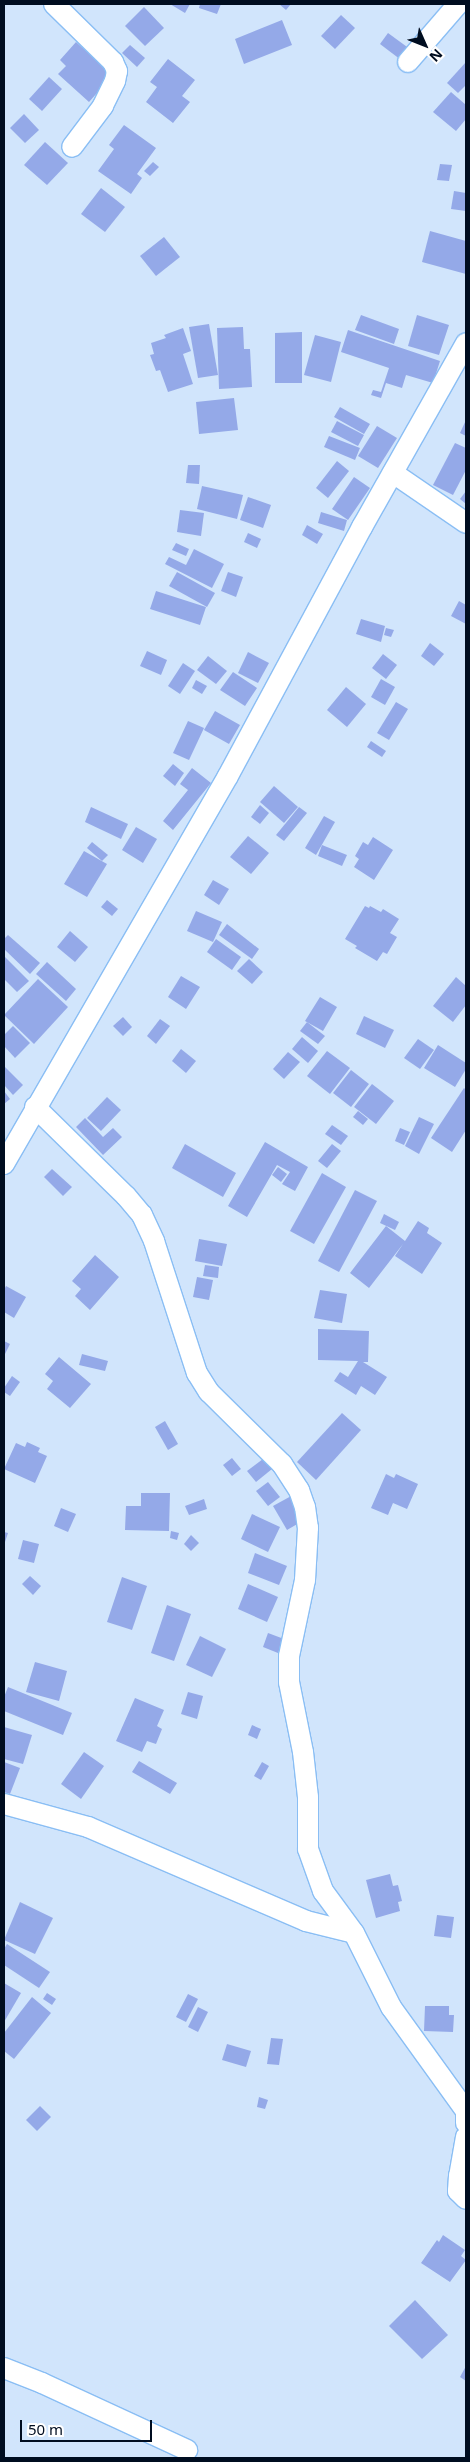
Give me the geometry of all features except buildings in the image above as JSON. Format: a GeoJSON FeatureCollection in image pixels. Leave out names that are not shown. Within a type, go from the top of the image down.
{"type":"FeatureCollection","features":[{"type":"Feature","properties":{"kind":"street"},"geometry":{"type":"LineString","coordinates":[[54,4],[113,62],[117,71],[115,82],[103,106],[72,147]]}},
{"type":"Feature","properties":{"kind":"street"},"geometry":{"type":"LineString","coordinates":[[408,62],[458,4]]}},
{"type":"Feature","properties":{"kind":"street"},"geometry":{"type":"LineString","coordinates":[[4,1164],[35,1107],[228,776],[393,473],[466,344]]}},
{"type":"Feature","properties":{"kind":"street"},"geometry":{"type":"LineString","coordinates":[[393,473],[466,523]]}},
{"type":"Feature","properties":{"kind":"street"},"geometry":{"type":"LineString","coordinates":[[35,1107],[126,1196],[142,1215],[154,1241],[197,1373],[208,1392],[282,1464],[299,1490],[306,1508],[308,1528],[306,1580],[290,1656],[289,1682],[303,1752],[308,1797],[308,1849],[323,1891],[354,1933],[391,2007],[466,2111],[466,2124]]}},
{"type":"Feature","properties":{"kind":"street"},"geometry":{"type":"LineString","coordinates":[[4,1804],[88,1827],[306,1921],[354,1933]]}},
{"type":"Feature","properties":{"kind":"street"},"geometry":{"type":"LineString","coordinates":[[466,2137],[458,2176],[458,2192],[466,2199]]}},
{"type":"Feature","properties":{"kind":"street"},"geometry":{"type":"LineString","coordinates":[[4,2368],[42,2382],[187,2450]]}}]}
